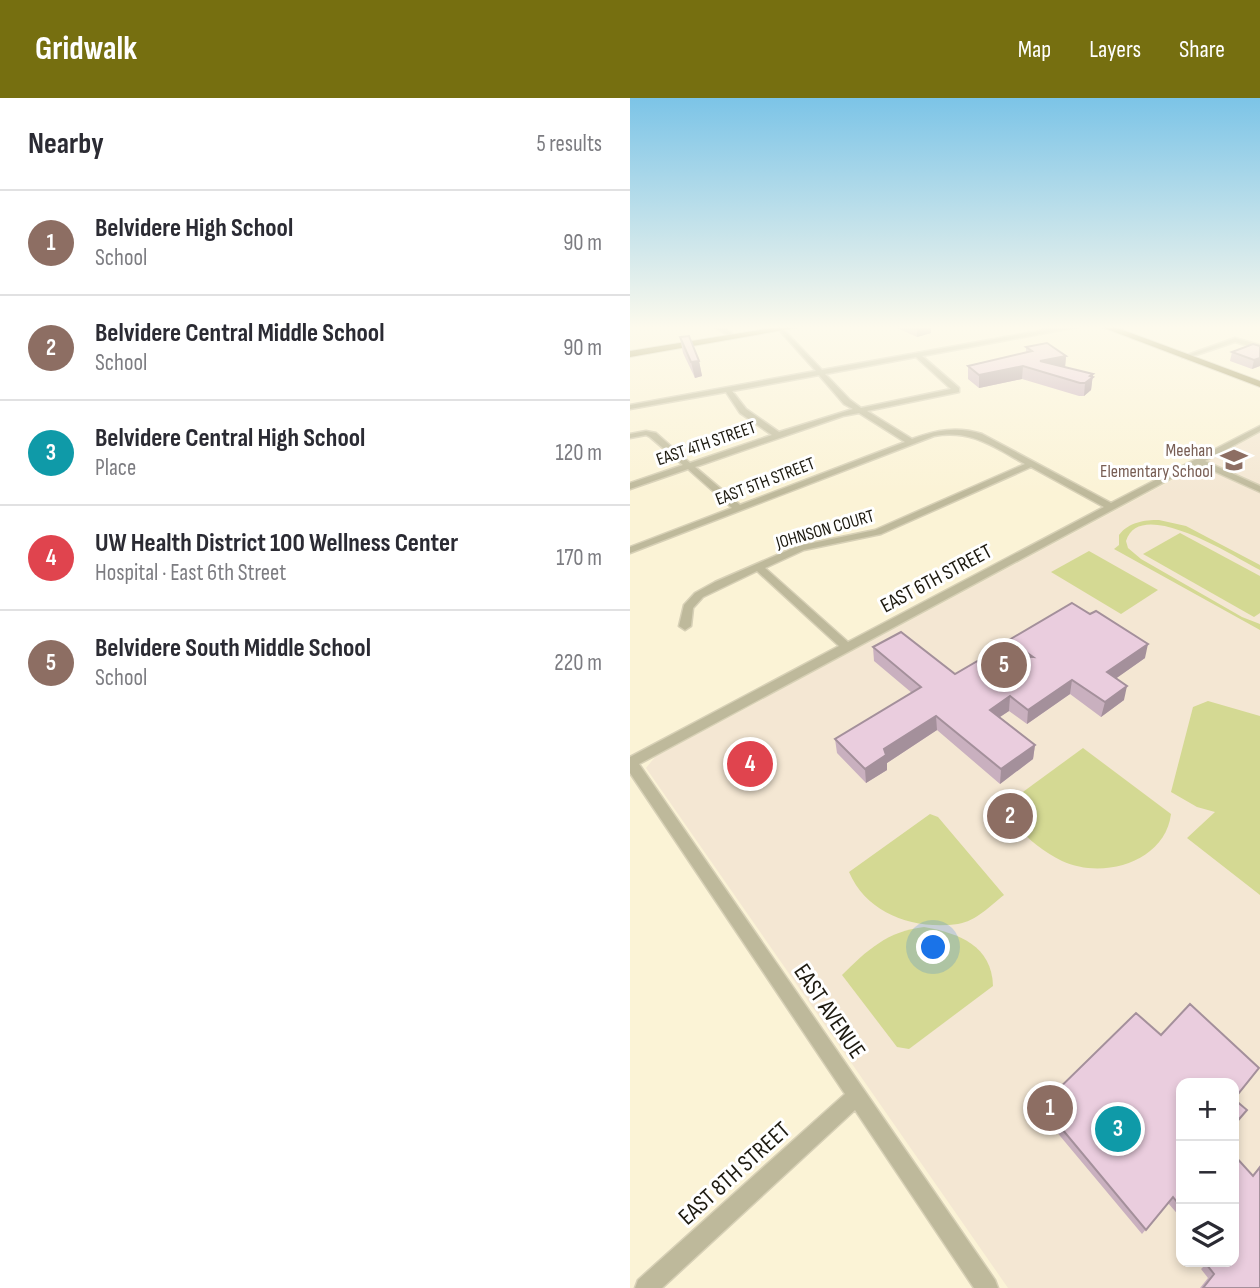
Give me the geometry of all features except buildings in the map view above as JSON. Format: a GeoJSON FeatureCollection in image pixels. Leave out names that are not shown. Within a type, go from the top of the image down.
{"type":"FeatureCollection","features":[{"type":"Feature","properties":{"kind":"street"},"geometry":{"type":"LineString","coordinates":[[630,407],[777,382]]}},
{"type":"Feature","properties":{"kind":"street"},"geometry":{"type":"LineString","coordinates":[[829,382],[857,409],[911,442]]}},
{"type":"Feature","properties":{"kind":"street"},"geometry":{"type":"LineString","coordinates":[[947,382],[956,390]]}},
{"type":"Feature","properties":{"kind":"street"},"geometry":{"type":"LineString","coordinates":[[728,390],[743,411],[778,435]]}},
{"type":"Feature","properties":{"kind":"street","name":"EAST 4TH STREET"},"geometry":{"type":"LineString","coordinates":[[630,486],[857,409],[956,390]]}},
{"type":"Feature","properties":{"kind":"street","name":"EAST 6TH STREET"},"geometry":{"type":"LineString","coordinates":[[630,763],[1260,428]]}},
{"type":"Feature","properties":{"kind":"street","name":"EAST 5TH STREET"},"geometry":{"type":"LineString","coordinates":[[631,548],[937,433],[965,432],[979,436],[1111,507]]}},
{"type":"Feature","properties":{"kind":"street"},"geometry":{"type":"LineString","coordinates":[[630,436],[646,433],[653,435],[738,508]]}},
{"type":"Feature","properties":{"kind":"street"},"geometry":{"type":"LineString","coordinates":[[1198,461],[1260,489]]}},
{"type":"Feature","properties":{"kind":"street","name":"JOHNSON COURT"},"geometry":{"type":"LineString","coordinates":[[685,626],[688,607],[694,599],[719,584],[801,548],[878,532],[1032,464]]}},
{"type":"Feature","properties":{"kind":"street"},"geometry":{"type":"LineString","coordinates":[[758,567],[847,647]]}},
{"type":"Feature","properties":{"kind":"street","name":"EAST AVENUE"},"geometry":{"type":"LineString","coordinates":[[630,763],[988,1288]]}},
{"type":"Feature","properties":{"kind":"street","name":"EAST 8TH STREET"},"geometry":{"type":"LineString","coordinates":[[646,1288],[858,1096]]}},
{"type":"Feature","properties":{"kind":"shaded area"},"geometry":{"type":"Polygon","coordinates":[[[1260,433],[1260,1288],[1008,1288],[646,768],[655,757],[1260,433]]]}},
{"type":"Feature","properties":{"kind":"green space"},"geometry":{"type":"Polygon","coordinates":[[[1159,520],[1186,526],[1260,565],[1260,570],[1211,543],[1168,527],[1149,524],[1135,529],[1126,541],[1128,548],[1141,559],[1242,617],[1260,624],[1260,630],[1114,549],[1119,545],[1119,535],[1127,527],[1142,521],[1159,520]]]}},
{"type":"Feature","properties":{"kind":"green space"},"geometry":{"type":"Polygon","coordinates":[[[1180,533],[1260,576],[1260,613],[1254,617],[1143,554],[1180,533]]]}},
{"type":"Feature","properties":{"kind":"green space"},"geometry":{"type":"Polygon","coordinates":[[[1089,551],[1158,590],[1121,614],[1051,572],[1089,551]]]}},
{"type":"Feature","properties":{"kind":"green space"},"geometry":{"type":"Polygon","coordinates":[[[1208,701],[1260,716],[1260,895],[1187,838],[1215,812],[1197,807],[1171,792],[1193,707],[1208,701]]]}},
{"type":"Feature","properties":{"kind":"green space"},"geometry":{"type":"Polygon","coordinates":[[[1083,748],[1171,814],[1166,831],[1157,844],[1130,863],[1095,868],[1062,861],[1028,838],[1001,808],[1083,748]]]}},
{"type":"Feature","properties":{"kind":"green space"},"geometry":{"type":"Polygon","coordinates":[[[930,814],[938,817],[1004,895],[971,920],[941,925],[894,916],[867,899],[849,872],[930,814]]]}},
{"type":"Feature","properties":{"kind":"green space"},"geometry":{"type":"Polygon","coordinates":[[[924,927],[961,938],[980,951],[987,961],[993,986],[909,1049],[897,1047],[842,975],[889,937],[924,927]]]}},
{"type":"Feature","properties":{"kind":"place","name":"Meehan Elementary School"},"geometry":{"type":"Point","coordinates":[1234,460]}},
{"type":"Feature","properties":{"kind":"place","name":"Belvidere South Middle School"},"geometry":{"type":"Point","coordinates":[1004,665]}},
{"type":"Feature","properties":{"kind":"place","name":"UW Health District 100 Wellness Center"},"geometry":{"type":"Point","coordinates":[750,764]}},
{"type":"Feature","properties":{"kind":"place","name":"Belvidere Central Middle School"},"geometry":{"type":"Point","coordinates":[1010,816]}},
{"type":"Feature","properties":{"kind":"place","name":"Belvidere High School"},"geometry":{"type":"Point","coordinates":[1050,1108]}},
{"type":"Feature","properties":{"kind":"place","name":"Belvidere Central High School"},"geometry":{"type":"Point","coordinates":[1118,1129]}}]}
